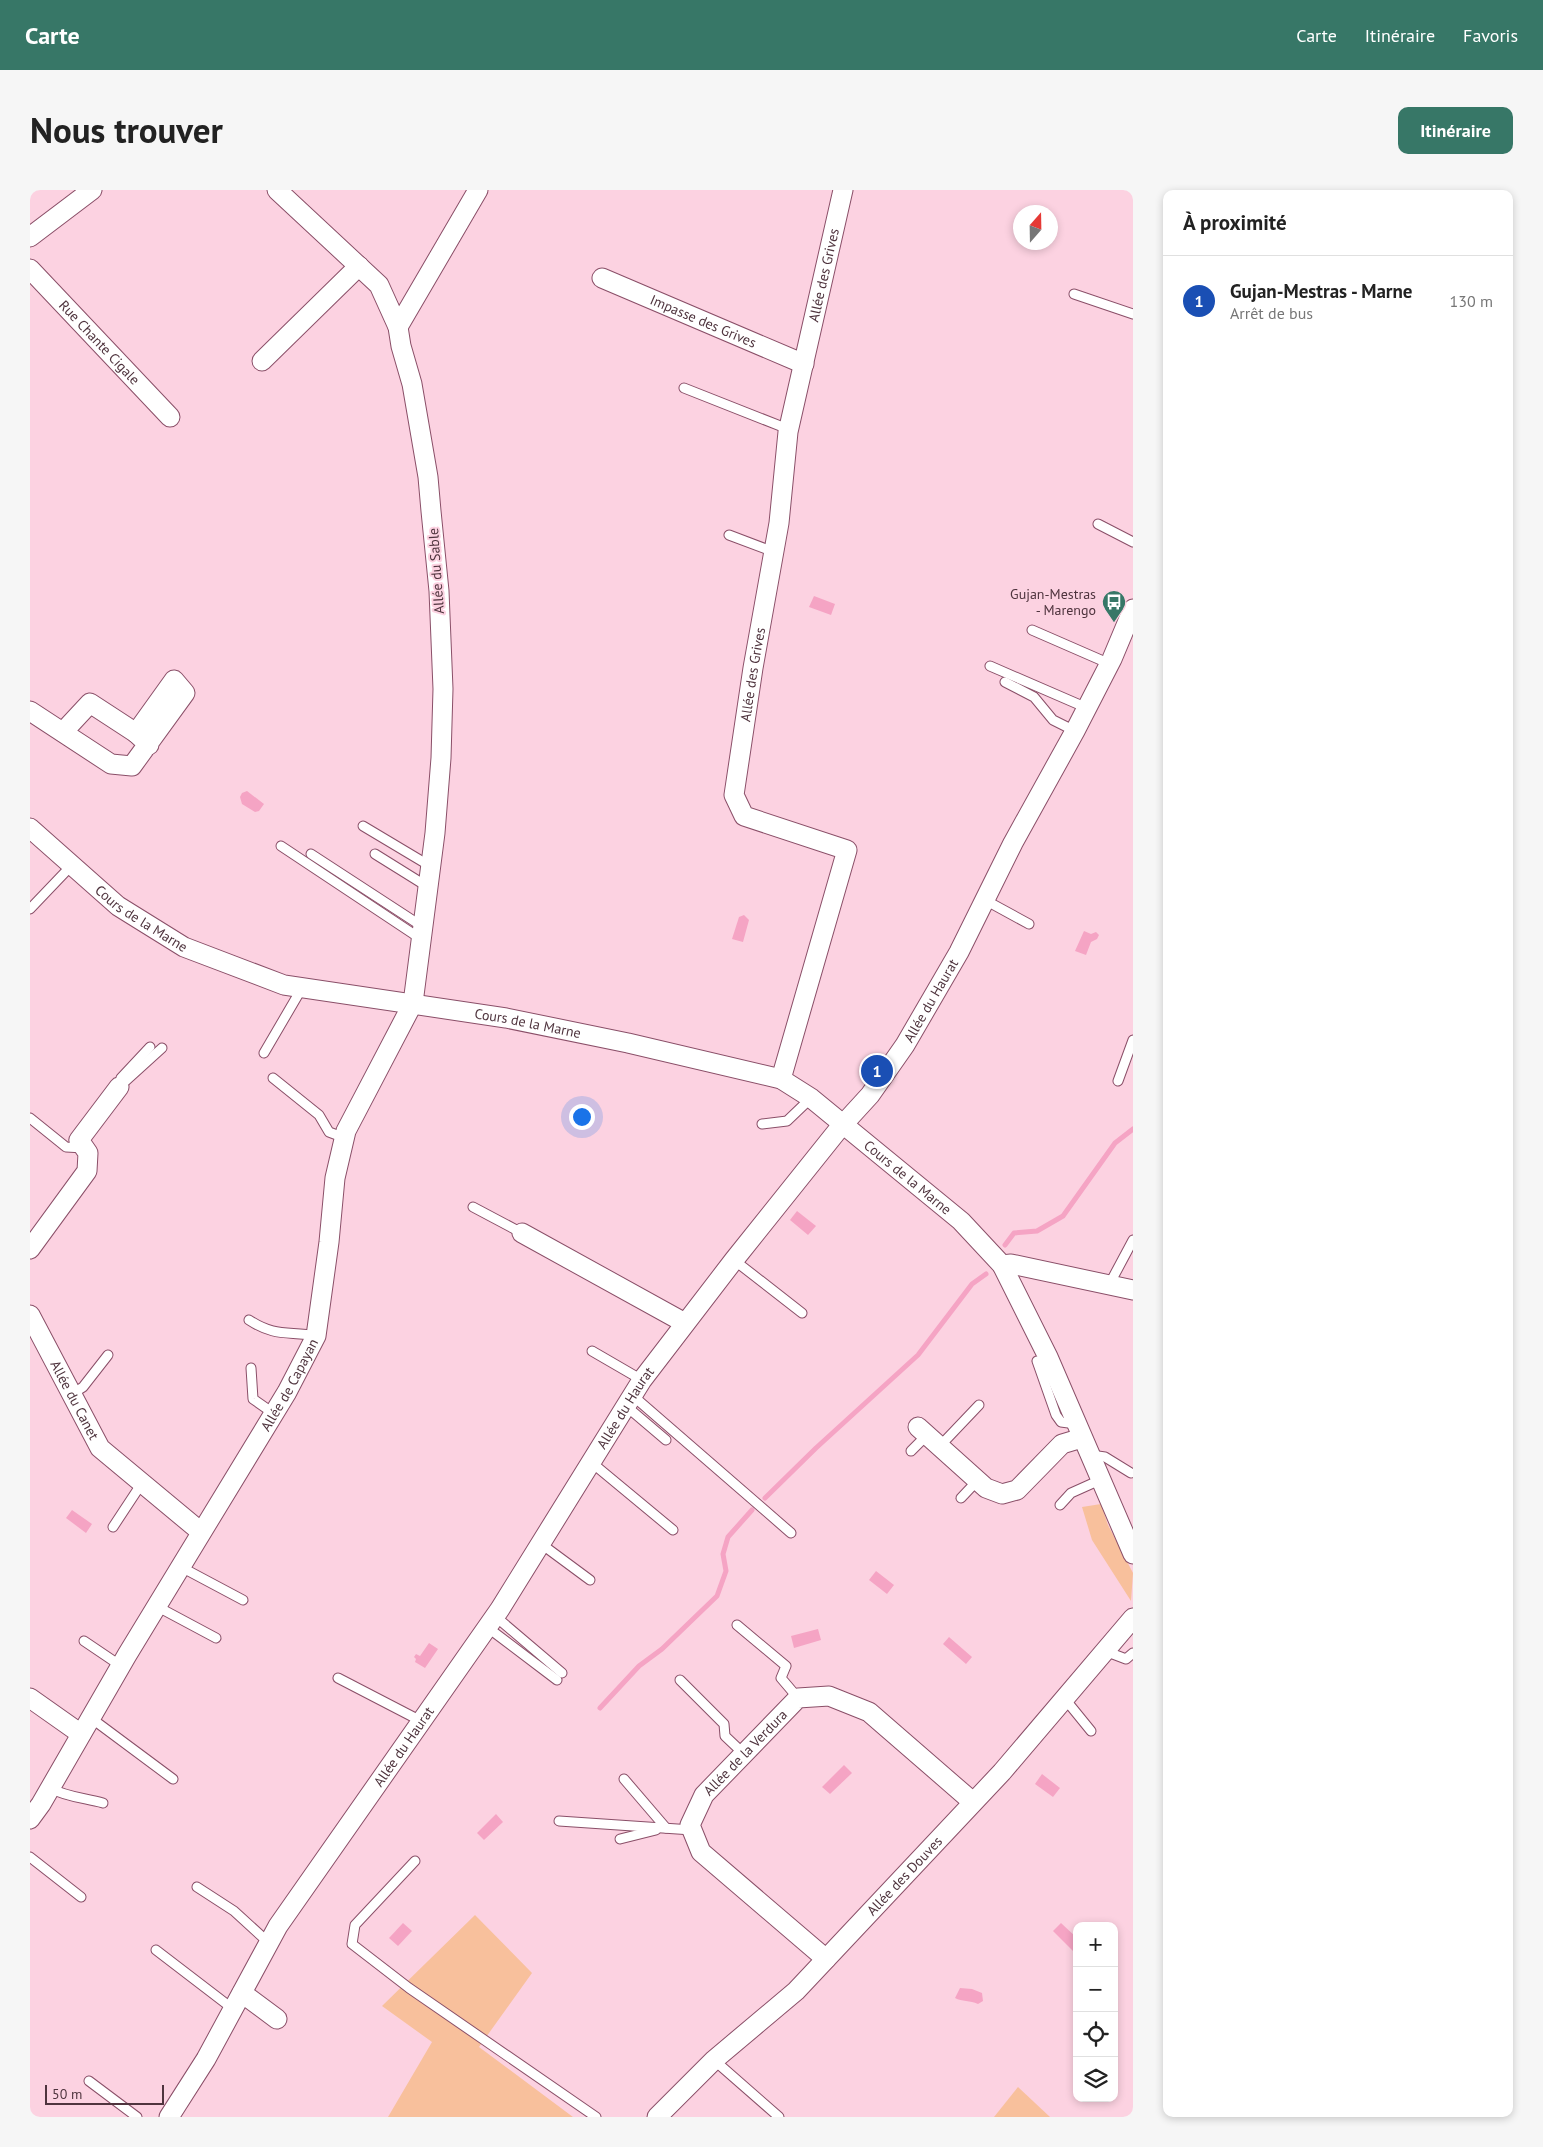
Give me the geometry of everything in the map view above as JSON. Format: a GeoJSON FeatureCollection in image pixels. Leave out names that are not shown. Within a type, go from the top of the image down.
{"type":"FeatureCollection","features":[{"type":"Feature","properties":{"kind":"street"},"geometry":{"type":"LineString","coordinates":[[30,237],[92,190]]}},
{"type":"Feature","properties":{"kind":"street","name":"Allée du Sable"},"geometry":{"type":"LineString","coordinates":[[278,190],[379,284],[398,327],[401,346],[410,372],[428,477],[439,591],[443,689],[442,730],[435,833],[413,1003]]}},
{"type":"Feature","properties":{"kind":"street"},"geometry":{"type":"LineString","coordinates":[[398,327],[478,190]]}},
{"type":"Feature","properties":{"kind":"street","name":"Allée des Grives"},"geometry":{"type":"LineString","coordinates":[[781,1079],[847,850],[744,816],[734,795],[753,668],[779,523],[788,429],[843,190]]}},
{"type":"Feature","properties":{"kind":"street"},"geometry":{"type":"LineString","coordinates":[[262,361],[359,266]]}},
{"type":"Feature","properties":{"kind":"street","name":"Rue Chante Cigale"},"geometry":{"type":"LineString","coordinates":[[30,268],[170,417]]}},
{"type":"Feature","properties":{"kind":"street","name":"Impasse des Grives"},"geometry":{"type":"LineString","coordinates":[[602,278],[804,364]]}},
{"type":"Feature","properties":{"kind":"street","name":"Allée du Haurat"},"geometry":{"type":"LineString","coordinates":[[170,2117],[206,2059],[278,1926],[491,1622],[633,1394],[734,1260],[844,1124],[870,1095],[905,1045],[960,952],[1013,843],[1076,731],[1110,664],[1126,646],[1133,609]]}},
{"type":"Feature","properties":{"kind":"street"},"geometry":{"type":"LineString","coordinates":[[30,713],[63,732],[111,764],[132,766],[142,739],[90,703],[63,732]]}},
{"type":"Feature","properties":{"kind":"street","name":"Cours de la Marne"},"geometry":{"type":"LineString","coordinates":[[30,828],[118,906],[184,948],[284,985],[413,1003],[545,1026],[781,1079],[811,1098],[961,1221],[1002,1265],[1048,1357],[1100,1480],[1127,1523],[1133,1554]]}},
{"type":"Feature","properties":{"kind":"street","name":"Allée de Capayan"},"geometry":{"type":"LineString","coordinates":[[30,1819],[273,1413],[316,1336],[329,1242],[334,1178],[346,1131],[413,1003]]}},
{"type":"Feature","properties":{"kind":"street"},"geometry":{"type":"LineString","coordinates":[[30,1249],[87,1171],[88,1154],[79,1140],[119,1087]]}},
{"type":"Feature","properties":{"kind":"street"},"geometry":{"type":"LineString","coordinates":[[522,1233],[685,1323]]}},
{"type":"Feature","properties":{"kind":"street"},"geometry":{"type":"LineString","coordinates":[[1002,1265],[1010,1264],[1133,1290]]}},
{"type":"Feature","properties":{"kind":"street","name":"Allée du Canet"},"geometry":{"type":"LineString","coordinates":[[30,1316],[100,1448],[201,1532]]}},
{"type":"Feature","properties":{"kind":"street"},"geometry":{"type":"LineString","coordinates":[[928,1436],[977,1481],[986,1488],[1002,1494],[1017,1490],[1062,1444],[1082,1439]]}},
{"type":"Feature","properties":{"kind":"street","name":"Allée des Douves"},"geometry":{"type":"LineString","coordinates":[[661,2116],[714,2060],[796,1991],[972,1804],[1065,1699],[1133,1618]]}},
{"type":"Feature","properties":{"kind":"street","name":"Allée de la Verdura"},"geometry":{"type":"LineString","coordinates":[[692,1830],[690,1825],[704,1795],[798,1698],[829,1696],[869,1712],[967,1797],[972,1804]]}},
{"type":"Feature","properties":{"kind":"street"},"geometry":{"type":"LineString","coordinates":[[30,1698],[81,1734]]}},
{"type":"Feature","properties":{"kind":"street"},"geometry":{"type":"LineString","coordinates":[[692,1830],[701,1852],[826,1958]]}},
{"type":"Feature","properties":{"kind":"street"},"geometry":{"type":"LineString","coordinates":[[237,2001],[277,2019]]}},
{"type":"Feature","properties":{"kind":"lane"},"geometry":{"type":"LineString","coordinates":[[1074,294],[1133,314]]}},
{"type":"Feature","properties":{"kind":"lane"},"geometry":{"type":"LineString","coordinates":[[684,388],[788,429]]}},
{"type":"Feature","properties":{"kind":"lane"},"geometry":{"type":"LineString","coordinates":[[1098,524],[1133,542]]}},
{"type":"Feature","properties":{"kind":"lane"},"geometry":{"type":"LineString","coordinates":[[729,535],[774,552]]}},
{"type":"Feature","properties":{"kind":"lane"},"geometry":{"type":"LineString","coordinates":[[1032,630],[1110,664]]}},
{"type":"Feature","properties":{"kind":"lane"},"geometry":{"type":"LineString","coordinates":[[990,666],[1087,708]]}},
{"type":"Feature","properties":{"kind":"lane"},"geometry":{"type":"LineString","coordinates":[[1005,682],[1034,697],[1053,720],[1076,731]]}},
{"type":"Feature","properties":{"kind":"lane"},"geometry":{"type":"LineString","coordinates":[[363,826],[430,866]]}},
{"type":"Feature","properties":{"kind":"lane"},"geometry":{"type":"LineString","coordinates":[[281,846],[422,933]]}},
{"type":"Feature","properties":{"kind":"lane"},"geometry":{"type":"LineString","coordinates":[[312,854],[422,933]]}},
{"type":"Feature","properties":{"kind":"lane"},"geometry":{"type":"LineString","coordinates":[[375,854],[428,887]]}},
{"type":"Feature","properties":{"kind":"lane"},"geometry":{"type":"LineString","coordinates":[[30,908],[71,866]]}},
{"type":"Feature","properties":{"kind":"lane"},"geometry":{"type":"LineString","coordinates":[[985,900],[1029,924]]}},
{"type":"Feature","properties":{"kind":"lane"},"geometry":{"type":"LineString","coordinates":[[264,1053],[302,988]]}},
{"type":"Feature","properties":{"kind":"lane"},"geometry":{"type":"LineString","coordinates":[[1118,1081],[1133,1040]]}},
{"type":"Feature","properties":{"kind":"lane"},"geometry":{"type":"LineString","coordinates":[[119,1087],[121,1078],[150,1047]]}},
{"type":"Feature","properties":{"kind":"lane"},"geometry":{"type":"LineString","coordinates":[[119,1087],[162,1048]]}},
{"type":"Feature","properties":{"kind":"lane"},"geometry":{"type":"LineString","coordinates":[[273,1078],[319,1115],[329,1132],[344,1138]]}},
{"type":"Feature","properties":{"kind":"lane"},"geometry":{"type":"LineString","coordinates":[[762,1124],[787,1121],[811,1098]]}},
{"type":"Feature","properties":{"kind":"lane"},"geometry":{"type":"LineString","coordinates":[[30,1118],[66,1147],[84,1148]]}},
{"type":"Feature","properties":{"kind":"lane"},"geometry":{"type":"LineString","coordinates":[[473,1207],[522,1233]]}},
{"type":"Feature","properties":{"kind":"lane"},"geometry":{"type":"LineString","coordinates":[[1105,1284],[1133,1240]]}},
{"type":"Feature","properties":{"kind":"lane"},"geometry":{"type":"LineString","coordinates":[[734,1260],[802,1313]]}},
{"type":"Feature","properties":{"kind":"lane"},"geometry":{"type":"LineString","coordinates":[[249,1320],[264,1330],[283,1334],[295,1332],[316,1336]]}},
{"type":"Feature","properties":{"kind":"lane"},"geometry":{"type":"LineString","coordinates":[[592,1351],[633,1394],[791,1533]]}},
{"type":"Feature","properties":{"kind":"lane"},"geometry":{"type":"LineString","coordinates":[[72,1394],[83,1387],[108,1356]]}},
{"type":"Feature","properties":{"kind":"lane"},"geometry":{"type":"LineString","coordinates":[[1037,1361],[1056,1415],[1061,1422],[1105,1457],[1131,1473]]}},
{"type":"Feature","properties":{"kind":"lane"},"geometry":{"type":"LineString","coordinates":[[251,1368],[253,1399],[273,1413]]}},
{"type":"Feature","properties":{"kind":"lane"},"geometry":{"type":"LineString","coordinates":[[633,1394],[666,1440]]}},
{"type":"Feature","properties":{"kind":"lane"},"geometry":{"type":"LineString","coordinates":[[910,1451],[928,1436],[980,1405]]}},
{"type":"Feature","properties":{"kind":"lane"},"geometry":{"type":"LineString","coordinates":[[591,1462],[673,1530]]}},
{"type":"Feature","properties":{"kind":"lane"},"geometry":{"type":"LineString","coordinates":[[1060,1505],[1071,1493],[1100,1480]]}},
{"type":"Feature","properties":{"kind":"lane"},"geometry":{"type":"LineString","coordinates":[[960,1498],[977,1481]]}},
{"type":"Feature","properties":{"kind":"lane"},"geometry":{"type":"LineString","coordinates":[[113,1527],[142,1483]]}},
{"type":"Feature","properties":{"kind":"lane"},"geometry":{"type":"LineString","coordinates":[[540,1543],[590,1580]]}},
{"type":"Feature","properties":{"kind":"lane"},"geometry":{"type":"LineString","coordinates":[[181,1567],[243,1600]]}},
{"type":"Feature","properties":{"kind":"lane"},"geometry":{"type":"LineString","coordinates":[[158,1607],[216,1638]]}},
{"type":"Feature","properties":{"kind":"lane"},"geometry":{"type":"LineString","coordinates":[[491,1622],[559,1676]]}},
{"type":"Feature","properties":{"kind":"lane"},"geometry":{"type":"LineString","coordinates":[[737,1625],[786,1666],[781,1678],[798,1698]]}},
{"type":"Feature","properties":{"kind":"lane"},"geometry":{"type":"LineString","coordinates":[[84,1641],[121,1666]]}},
{"type":"Feature","properties":{"kind":"lane"},"geometry":{"type":"LineString","coordinates":[[1105,1650],[1126,1658],[1133,1653]]}},
{"type":"Feature","properties":{"kind":"lane"},"geometry":{"type":"LineString","coordinates":[[338,1678],[421,1721]]}},
{"type":"Feature","properties":{"kind":"lane"},"geometry":{"type":"LineString","coordinates":[[680,1680],[724,1724],[725,1736],[744,1754]]}},
{"type":"Feature","properties":{"kind":"lane"},"geometry":{"type":"LineString","coordinates":[[1065,1699],[1091,1730]]}},
{"type":"Feature","properties":{"kind":"lane"},"geometry":{"type":"LineString","coordinates":[[91,1718],[173,1779]]}},
{"type":"Feature","properties":{"kind":"lane"},"geometry":{"type":"LineString","coordinates":[[624,1779],[666,1828]]}},
{"type":"Feature","properties":{"kind":"lane"},"geometry":{"type":"LineString","coordinates":[[50,1788],[61,1794],[79,1796],[103,1803]]}},
{"type":"Feature","properties":{"kind":"lane"},"geometry":{"type":"LineString","coordinates":[[559,1821],[692,1830]]}},
{"type":"Feature","properties":{"kind":"lane"},"geometry":{"type":"LineString","coordinates":[[620,1839],[666,1828]]}},
{"type":"Feature","properties":{"kind":"lane"},"geometry":{"type":"LineString","coordinates":[[30,1857],[82,1897]]}},
{"type":"Feature","properties":{"kind":"lane"},"geometry":{"type":"LineString","coordinates":[[415,1861],[355,1925],[352,1944],[409,1988],[596,2117]]}},
{"type":"Feature","properties":{"kind":"lane"},"geometry":{"type":"LineString","coordinates":[[197,1887],[234,1911],[269,1943]]}},
{"type":"Feature","properties":{"kind":"lane"},"geometry":{"type":"LineString","coordinates":[[156,1950],[237,2001]]}},
{"type":"Feature","properties":{"kind":"lane"},"geometry":{"type":"LineString","coordinates":[[714,2060],[777,2116]]}},
{"type":"Feature","properties":{"kind":"lane"},"geometry":{"type":"LineString","coordinates":[[89,2081],[137,2117]]}},
{"type":"Feature","properties":{"kind":"shaded area"},"geometry":{"type":"Polygon","coordinates":[[[814,596],[835,604],[831,615],[809,607],[814,596]]]}},
{"type":"Feature","properties":{"kind":"shaded area"},"geometry":{"type":"Polygon","coordinates":[[[247,791],[264,804],[259,811],[255,812],[242,804],[240,797],[242,793],[247,791]]]}},
{"type":"Feature","properties":{"kind":"shaded area"},"geometry":{"type":"Polygon","coordinates":[[[744,915],[749,920],[743,942],[732,939],[739,917],[744,915]]]}},
{"type":"Feature","properties":{"kind":"shaded area"},"geometry":{"type":"Polygon","coordinates":[[[1084,931],[1091,934],[1096,932],[1099,935],[1097,939],[1091,942],[1086,955],[1075,951],[1084,931]]]}},
{"type":"Feature","properties":{"kind":"shaded area"},"geometry":{"type":"Polygon","coordinates":[[[797,1211],[816,1226],[808,1235],[790,1220],[797,1211]]]}},
{"type":"Feature","properties":{"kind":"shaded area"},"geometry":{"type":"Polygon","coordinates":[[[1101,1504],[1108,1525],[1133,1573],[1131,1601],[1092,1540],[1082,1507],[1101,1504]]]}},
{"type":"Feature","properties":{"kind":"shaded area"},"geometry":{"type":"Polygon","coordinates":[[[72,1510],[92,1524],[86,1533],[66,1518],[72,1510]]]}},
{"type":"Feature","properties":{"kind":"shaded area"},"geometry":{"type":"Polygon","coordinates":[[[876,1571],[894,1585],[887,1594],[869,1580],[876,1571]]]}},
{"type":"Feature","properties":{"kind":"shaded area"},"geometry":{"type":"Polygon","coordinates":[[[818,1629],[821,1640],[794,1648],[791,1636],[818,1629]]]}},
{"type":"Feature","properties":{"kind":"shaded area"},"geometry":{"type":"Polygon","coordinates":[[[949,1637],[972,1657],[966,1664],[943,1644],[949,1637]]]}},
{"type":"Feature","properties":{"kind":"shaded area"},"geometry":{"type":"Polygon","coordinates":[[[429,1643],[438,1649],[425,1668],[415,1662],[416,1659],[414,1657],[416,1654],[420,1656],[429,1643]]]}},
{"type":"Feature","properties":{"kind":"shaded area"},"geometry":{"type":"Polygon","coordinates":[[[844,1765],[852,1773],[830,1794],[822,1787],[844,1765]]]}},
{"type":"Feature","properties":{"kind":"shaded area"},"geometry":{"type":"Polygon","coordinates":[[[1042,1774],[1060,1788],[1053,1797],[1035,1784],[1042,1774]]]}},
{"type":"Feature","properties":{"kind":"shaded area"},"geometry":{"type":"Polygon","coordinates":[[[496,1814],[503,1822],[484,1840],[477,1833],[496,1814]]]}},
{"type":"Feature","properties":{"kind":"shaded area"},"geometry":{"type":"Polygon","coordinates":[[[475,1915],[532,1973],[479,2047],[573,2117],[388,2117],[432,2042],[382,2006],[475,1915]]]}},
{"type":"Feature","properties":{"kind":"shaded area"},"geometry":{"type":"Polygon","coordinates":[[[403,1923],[412,1931],[398,1946],[389,1938],[403,1923]]]}},
{"type":"Feature","properties":{"kind":"shaded area"},"geometry":{"type":"Polygon","coordinates":[[[1061,1923],[1073,1934],[1073,1951],[1053,1931],[1061,1923]]]}},
{"type":"Feature","properties":{"kind":"shaded area"},"geometry":{"type":"Polygon","coordinates":[[[960,1988],[972,1989],[982,1993],[983,2001],[978,2004],[955,1998],[960,1988]]]}},
{"type":"Feature","properties":{"kind":"shaded area"},"geometry":{"type":"Polygon","coordinates":[[[1018,2087],[1050,2117],[994,2117],[1018,2087]]]}},
{"type":"Feature","properties":{"kind":"waterway"},"geometry":{"type":"LineString","coordinates":[[1005,1245],[1014,1233],[1037,1231],[1063,1216],[1115,1143],[1133,1129]]}},
{"type":"Feature","properties":{"kind":"waterway"},"geometry":{"type":"LineString","coordinates":[[765,1498],[816,1448],[918,1355],[972,1284],[986,1274]]}},
{"type":"Feature","properties":{"kind":"waterway"},"geometry":{"type":"LineString","coordinates":[[600,1708],[639,1666],[662,1649],[717,1596],[726,1571],[723,1554],[728,1537],[752,1510]]}},
{"type":"Feature","properties":{"kind":"place","name":"Gujan-Mestras - Marengo"},"geometry":{"type":"Point","coordinates":[1114,623]}},
{"type":"Feature","properties":{"kind":"place","name":"Gujan-Mestras - Marne"},"geometry":{"type":"Point","coordinates":[877,1071]}}]}
